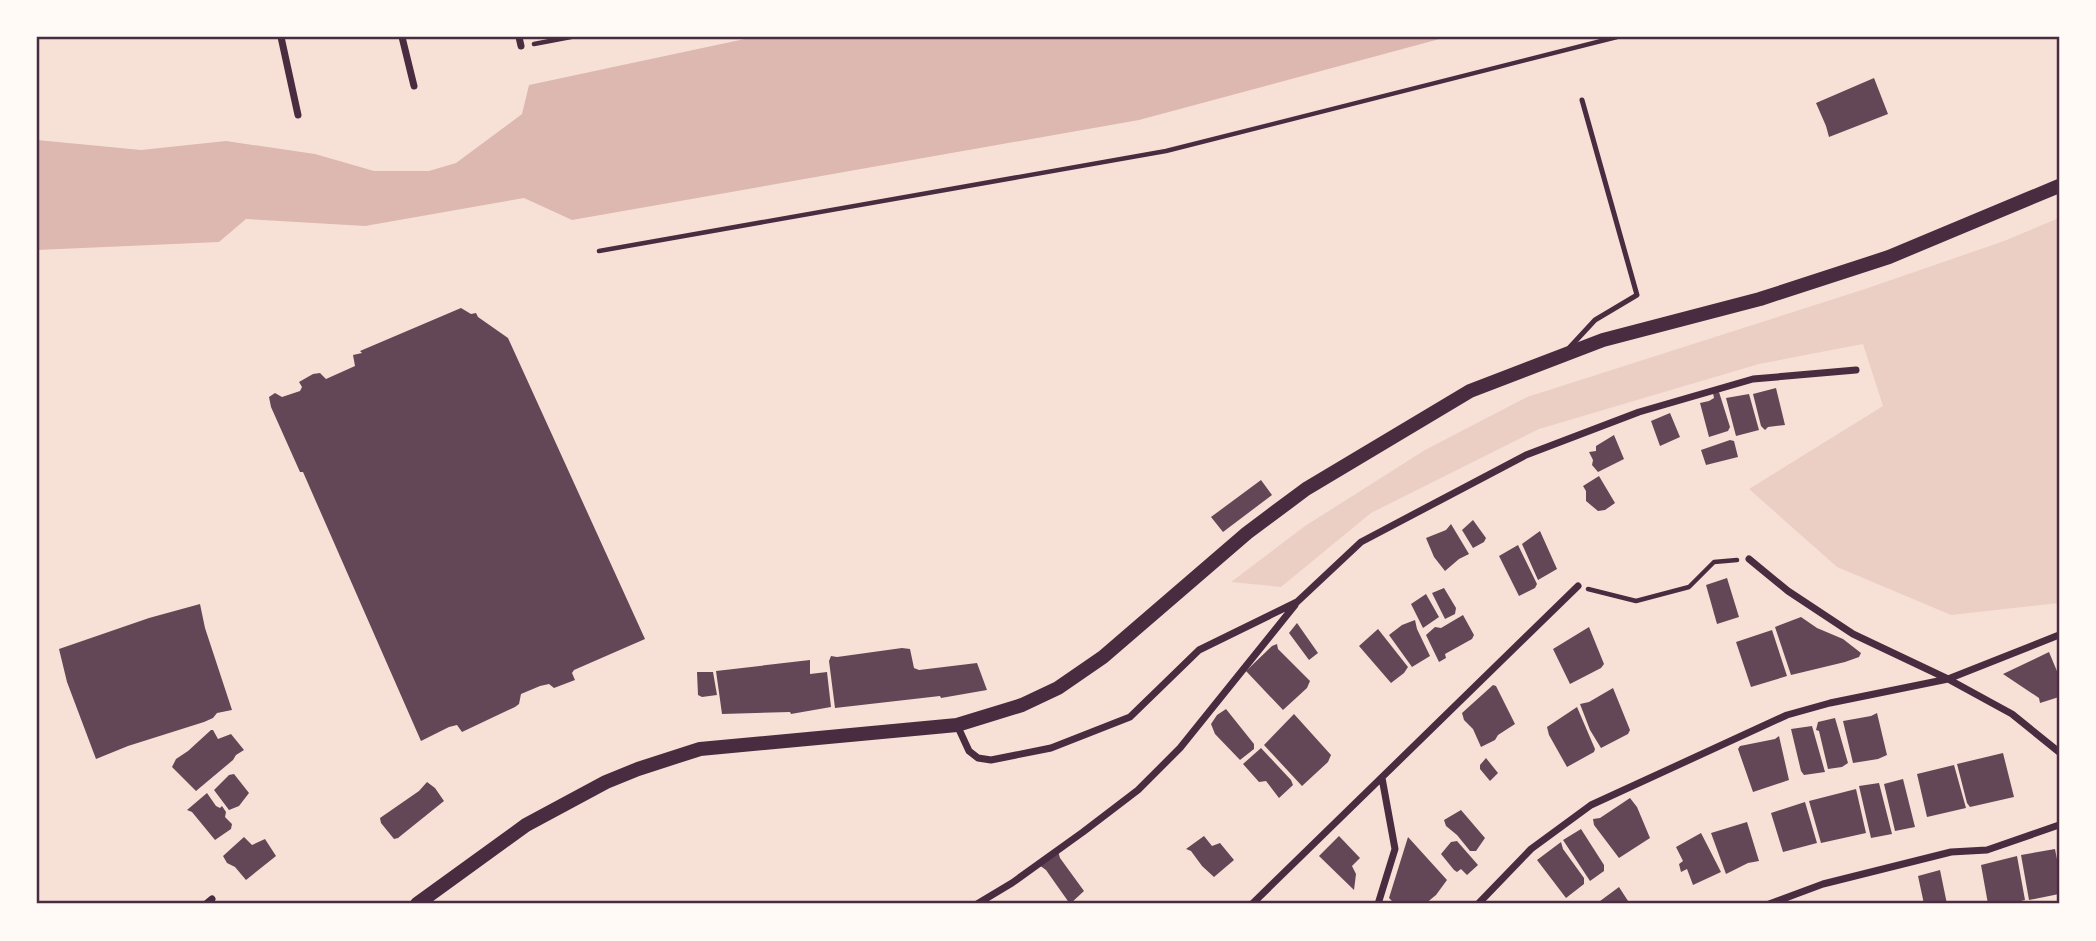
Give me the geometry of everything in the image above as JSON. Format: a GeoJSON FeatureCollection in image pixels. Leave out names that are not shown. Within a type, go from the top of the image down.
{"type":"FeatureCollection","features":[{"type":"Feature","properties":{"kind":"main road"},"geometry":{"type":"LineString","coordinates":[[417,904],[526,825],[606,782],[638,769],[700,749],[957,725],[1022,705],[1058,688],[1103,657],[1247,533],[1306,489],[1469,391],[1604,340],[1760,299],[1889,257],[2059,186]]}},
{"type":"Feature","properties":{"kind":"street"},"geometry":{"type":"LineString","coordinates":[[281,37],[298,115]]}},
{"type":"Feature","properties":{"kind":"street"},"geometry":{"type":"LineString","coordinates":[[402,37],[414,86]]}},
{"type":"Feature","properties":{"kind":"street"},"geometry":{"type":"LineString","coordinates":[[519,37],[521,46]]}},
{"type":"Feature","properties":{"kind":"street"},"geometry":{"type":"LineString","coordinates":[[977,904],[1053,854],[1138,790],[1180,748],[1297,603],[1361,542],[1527,455],[1639,412],[1753,379],[1856,370]]}},
{"type":"Feature","properties":{"kind":"street"},"geometry":{"type":"LineString","coordinates":[[1749,559],[1788,591],[1853,634],[1948,679],[2012,714],[2059,752]]}},
{"type":"Feature","properties":{"kind":"street"},"geometry":{"type":"LineString","coordinates":[[1252,904],[1578,586]]}},
{"type":"Feature","properties":{"kind":"street"},"geometry":{"type":"LineString","coordinates":[[957,725],[969,751],[978,758],[991,760],[1051,748],[1130,717],[1199,650],[1297,603]]}},
{"type":"Feature","properties":{"kind":"street"},"geometry":{"type":"LineString","coordinates":[[1478,904],[1531,849],[1591,805],[1787,715],[1830,703],[1948,679],[2059,635]]}},
{"type":"Feature","properties":{"kind":"street"},"geometry":{"type":"LineString","coordinates":[[1378,904],[1395,849],[1382,778]]}},
{"type":"Feature","properties":{"kind":"street"},"geometry":{"type":"LineString","coordinates":[[1769,904],[1823,884],[1951,852],[1987,850],[2059,825]]}},
{"type":"Feature","properties":{"kind":"lane"},"geometry":{"type":"LineString","coordinates":[[1563,355],[1595,320],[1637,295],[1581,100]]}},
{"type":"Feature","properties":{"kind":"path"},"geometry":{"type":"LineString","coordinates":[[521,46],[571,37]]}},
{"type":"Feature","properties":{"kind":"path"},"geometry":{"type":"LineString","coordinates":[[599,251],[1166,151],[1617,37]]}},
{"type":"Feature","properties":{"kind":"path"},"geometry":{"type":"LineString","coordinates":[[1578,586],[1636,601],[1689,587],[1714,562],[1749,559]]}},
{"type":"Feature","properties":{"kind":"shaded area"},"geometry":{"type":"Polygon","coordinates":[[[754,37],[1447,37],[1139,120],[572,220],[524,198],[365,226],[246,219],[219,242],[37,250],[37,140],[141,150],[226,141],[315,154],[374,171],[429,171],[456,163],[522,114],[529,85],[754,37]]]}},
{"type":"Feature","properties":{"kind":"shaded area"},"geometry":{"type":"Polygon","coordinates":[[[2059,218],[2059,603],[1951,615],[1837,567],[1749,489],[1883,406],[1863,344],[1759,364],[1539,429],[1371,513],[1281,587],[1231,582],[1305,526],[1425,450],[1527,397],[1865,289],[2004,241],[2059,218]]]}},
{"type":"Feature","properties":{"kind":"building"},"geometry":{"type":"Polygon","coordinates":[[[1874,78],[1888,114],[1829,137],[1816,103],[1874,78]]]}},
{"type":"Feature","properties":{"kind":"building"},"geometry":{"type":"Polygon","coordinates":[[[461,308],[471,314],[476,313],[508,338],[645,639],[574,670],[572,673],[575,680],[554,688],[549,684],[540,686],[521,694],[519,704],[515,707],[462,732],[457,725],[421,741],[303,472],[300,472],[271,407],[269,397],[275,393],[282,397],[300,391],[302,387],[299,382],[313,374],[320,373],[326,379],[355,366],[353,355],[362,353],[360,351],[461,308]]]}},
{"type":"Feature","properties":{"kind":"building"},"geometry":{"type":"Polygon","coordinates":[[[1776,388],[1785,425],[1768,427],[1765,430],[1761,426],[1753,394],[1776,388]]]}},
{"type":"Feature","properties":{"kind":"building"},"geometry":{"type":"Polygon","coordinates":[[[1719,392],[1730,427],[1728,431],[1709,437],[1700,403],[1709,401],[1714,398],[1713,393],[1719,392]]]}},
{"type":"Feature","properties":{"kind":"building"},"geometry":{"type":"Polygon","coordinates":[[[1749,394],[1759,430],[1736,436],[1726,398],[1749,394]]]}},
{"type":"Feature","properties":{"kind":"building"},"geometry":{"type":"Polygon","coordinates":[[[1670,413],[1680,437],[1660,446],[1651,421],[1670,413]]]}},
{"type":"Feature","properties":{"kind":"building"},"geometry":{"type":"Polygon","coordinates":[[[1614,435],[1624,459],[1598,472],[1592,465],[1589,452],[1596,451],[1596,446],[1614,435]]]}},
{"type":"Feature","properties":{"kind":"building"},"geometry":{"type":"Polygon","coordinates":[[[1734,441],[1738,457],[1706,465],[1701,450],[1734,441]]]}},
{"type":"Feature","properties":{"kind":"building"},"geometry":{"type":"Polygon","coordinates":[[[1599,476],[1615,503],[1598,511],[1586,501],[1583,486],[1599,476]]]}},
{"type":"Feature","properties":{"kind":"building"},"geometry":{"type":"Polygon","coordinates":[[[1261,480],[1272,495],[1223,532],[1211,517],[1261,480]]]}},
{"type":"Feature","properties":{"kind":"building"},"geometry":{"type":"Polygon","coordinates":[[[1473,520],[1486,538],[1473,548],[1462,530],[1473,520]]]}},
{"type":"Feature","properties":{"kind":"building"},"geometry":{"type":"Polygon","coordinates":[[[1451,524],[1469,554],[1445,571],[1434,557],[1426,538],[1446,530],[1451,524]]]}},
{"type":"Feature","properties":{"kind":"building"},"geometry":{"type":"Polygon","coordinates":[[[1540,531],[1557,569],[1538,580],[1522,544],[1540,531]]]}},
{"type":"Feature","properties":{"kind":"building"},"geometry":{"type":"Polygon","coordinates":[[[1518,545],[1537,584],[1535,588],[1519,596],[1499,556],[1518,545]]]}},
{"type":"Feature","properties":{"kind":"building"},"geometry":{"type":"Polygon","coordinates":[[[1727,578],[1739,617],[1717,624],[1706,585],[1727,578]]]}},
{"type":"Feature","properties":{"kind":"building"},"geometry":{"type":"Polygon","coordinates":[[[1444,588],[1456,608],[1455,614],[1445,619],[1432,593],[1444,588]]]}},
{"type":"Feature","properties":{"kind":"building"},"geometry":{"type":"Polygon","coordinates":[[[1426,594],[1439,617],[1423,628],[1411,604],[1426,594]]]}},
{"type":"Feature","properties":{"kind":"building"},"geometry":{"type":"Polygon","coordinates":[[[200,604],[205,628],[232,710],[217,713],[204,722],[96,759],[67,682],[59,649],[149,618],[200,604]]]}},
{"type":"Feature","properties":{"kind":"building"},"geometry":{"type":"Polygon","coordinates":[[[1463,615],[1474,635],[1472,639],[1445,654],[1446,658],[1439,662],[1426,635],[1435,627],[1441,628],[1463,615]]]}},
{"type":"Feature","properties":{"kind":"building"},"geometry":{"type":"Polygon","coordinates":[[[1801,617],[1817,628],[1843,639],[1861,653],[1859,657],[1791,675],[1775,627],[1801,617]]]}},
{"type":"Feature","properties":{"kind":"building"},"geometry":{"type":"Polygon","coordinates":[[[1415,620],[1430,656],[1412,667],[1389,635],[1402,625],[1415,620]]]}},
{"type":"Feature","properties":{"kind":"building"},"geometry":{"type":"Polygon","coordinates":[[[1297,623],[1318,653],[1309,660],[1289,633],[1297,623]]]}},
{"type":"Feature","properties":{"kind":"building"},"geometry":{"type":"Polygon","coordinates":[[[1589,627],[1604,664],[1570,684],[1553,649],[1589,627]]]}},
{"type":"Feature","properties":{"kind":"building"},"geometry":{"type":"Polygon","coordinates":[[[1378,629],[1408,667],[1391,683],[1359,646],[1378,629]]]}},
{"type":"Feature","properties":{"kind":"building"},"geometry":{"type":"Polygon","coordinates":[[[1772,630],[1787,676],[1751,687],[1736,642],[1772,630]]]}},
{"type":"Feature","properties":{"kind":"building"},"geometry":{"type":"Polygon","coordinates":[[[1277,644],[1278,649],[1310,681],[1307,688],[1283,710],[1246,671],[1277,644]]]}},
{"type":"Feature","properties":{"kind":"building"},"geometry":{"type":"Polygon","coordinates":[[[910,649],[914,668],[919,670],[977,663],[987,690],[941,698],[835,708],[829,661],[831,656],[910,649]]]}},
{"type":"Feature","properties":{"kind":"building"},"geometry":{"type":"Polygon","coordinates":[[[2049,652],[2059,676],[2059,697],[2040,703],[2039,698],[2003,674],[2049,652]]]}},
{"type":"Feature","properties":{"kind":"building"},"geometry":{"type":"Polygon","coordinates":[[[810,660],[810,674],[827,672],[831,707],[791,714],[722,714],[716,671],[810,660]]]}},
{"type":"Feature","properties":{"kind":"building"},"geometry":{"type":"Polygon","coordinates":[[[697,672],[713,672],[717,695],[698,695],[697,672]]]}},
{"type":"Feature","properties":{"kind":"building"},"geometry":{"type":"Polygon","coordinates":[[[1493,685],[1496,686],[1515,724],[1481,747],[1462,713],[1493,685]]]}},
{"type":"Feature","properties":{"kind":"building"},"geometry":{"type":"Polygon","coordinates":[[[1613,688],[1630,730],[1628,734],[1601,748],[1590,730],[1580,704],[1589,702],[1613,688]]]}},
{"type":"Feature","properties":{"kind":"building"},"geometry":{"type":"Polygon","coordinates":[[[1577,707],[1595,749],[1567,767],[1547,727],[1577,707]]]}},
{"type":"Feature","properties":{"kind":"building"},"geometry":{"type":"Polygon","coordinates":[[[1226,709],[1254,744],[1254,749],[1240,760],[1215,734],[1211,724],[1217,715],[1226,709]]]}},
{"type":"Feature","properties":{"kind":"building"},"geometry":{"type":"Polygon","coordinates":[[[1877,713],[1887,755],[1853,763],[1843,721],[1877,713]]]}},
{"type":"Feature","properties":{"kind":"building"},"geometry":{"type":"Polygon","coordinates":[[[1294,714],[1331,755],[1328,762],[1302,786],[1264,745],[1294,714]]]}},
{"type":"Feature","properties":{"kind":"building"},"geometry":{"type":"Polygon","coordinates":[[[1835,718],[1848,763],[1842,767],[1828,769],[1819,731],[1816,730],[1818,722],[1835,718]]]}},
{"type":"Feature","properties":{"kind":"building"},"geometry":{"type":"Polygon","coordinates":[[[1812,726],[1825,772],[1804,775],[1791,729],[1812,726]]]}},
{"type":"Feature","properties":{"kind":"building"},"geometry":{"type":"Polygon","coordinates":[[[211,730],[218,739],[231,734],[244,750],[196,791],[172,767],[176,759],[211,730]]]}},
{"type":"Feature","properties":{"kind":"building"},"geometry":{"type":"Polygon","coordinates":[[[1779,736],[1789,780],[1753,792],[1738,749],[1740,746],[1779,736]]]}},
{"type":"Feature","properties":{"kind":"building"},"geometry":{"type":"Polygon","coordinates":[[[1261,748],[1293,785],[1279,798],[1266,781],[1259,782],[1243,764],[1261,748]]]}},
{"type":"Feature","properties":{"kind":"building"},"geometry":{"type":"Polygon","coordinates":[[[2003,753],[2014,797],[1970,807],[1957,764],[2003,753]]]}},
{"type":"Feature","properties":{"kind":"building"},"geometry":{"type":"Polygon","coordinates":[[[1486,758],[1498,773],[1490,781],[1480,769],[1486,758]]]}},
{"type":"Feature","properties":{"kind":"building"},"geometry":{"type":"Polygon","coordinates":[[[1954,765],[1966,808],[1927,817],[1917,774],[1954,765]]]}},
{"type":"Feature","properties":{"kind":"building"},"geometry":{"type":"Polygon","coordinates":[[[234,774],[249,793],[239,806],[229,810],[214,790],[229,775],[234,774]]]}},
{"type":"Feature","properties":{"kind":"building"},"geometry":{"type":"Polygon","coordinates":[[[1903,779],[1915,827],[1895,831],[1884,784],[1903,779]]]}},
{"type":"Feature","properties":{"kind":"building"},"geometry":{"type":"Polygon","coordinates":[[[427,782],[444,801],[394,839],[380,818],[419,791],[427,782]]]}},
{"type":"Feature","properties":{"kind":"building"},"geometry":{"type":"Polygon","coordinates":[[[1879,783],[1892,834],[1871,838],[1859,786],[1879,783]]]}},
{"type":"Feature","properties":{"kind":"building"},"geometry":{"type":"Polygon","coordinates":[[[1856,789],[1866,833],[1821,843],[1809,801],[1856,789]]]}},
{"type":"Feature","properties":{"kind":"building"},"geometry":{"type":"Polygon","coordinates":[[[207,793],[216,806],[222,806],[226,812],[225,817],[232,824],[231,829],[215,840],[192,812],[187,810],[207,793]]]}},
{"type":"Feature","properties":{"kind":"building"},"geometry":{"type":"Polygon","coordinates":[[[1630,798],[1637,807],[1650,838],[1619,858],[1594,825],[1593,819],[1600,818],[1630,798]]]}},
{"type":"Feature","properties":{"kind":"building"},"geometry":{"type":"Polygon","coordinates":[[[1805,802],[1817,843],[1783,852],[1771,813],[1805,802]]]}},
{"type":"Feature","properties":{"kind":"building"},"geometry":{"type":"Polygon","coordinates":[[[1461,810],[1485,838],[1476,851],[1470,851],[1446,826],[1444,820],[1461,810]]]}},
{"type":"Feature","properties":{"kind":"building"},"geometry":{"type":"Polygon","coordinates":[[[1747,822],[1759,861],[1748,863],[1726,874],[1711,833],[1747,822]]]}},
{"type":"Feature","properties":{"kind":"building"},"geometry":{"type":"Polygon","coordinates":[[[1581,829],[1604,865],[1604,871],[1590,881],[1563,840],[1581,829]]]}},
{"type":"Feature","properties":{"kind":"building"},"geometry":{"type":"Polygon","coordinates":[[[1701,833],[1721,872],[1693,885],[1687,869],[1681,872],[1679,864],[1683,861],[1676,847],[1701,833]]]}},
{"type":"Feature","properties":{"kind":"building"},"geometry":{"type":"Polygon","coordinates":[[[1204,836],[1212,846],[1220,843],[1234,860],[1214,877],[1191,851],[1186,849],[1204,836]]]}},
{"type":"Feature","properties":{"kind":"building"},"geometry":{"type":"Polygon","coordinates":[[[1339,836],[1360,858],[1352,866],[1356,874],[1354,890],[1319,856],[1339,836]]]}},
{"type":"Feature","properties":{"kind":"building"},"geometry":{"type":"Polygon","coordinates":[[[244,837],[252,845],[265,839],[276,856],[246,880],[223,856],[244,837]]]}},
{"type":"Feature","properties":{"kind":"building"},"geometry":{"type":"Polygon","coordinates":[[[1408,837],[1447,880],[1425,904],[1395,904],[1389,898],[1408,837]]]}},
{"type":"Feature","properties":{"kind":"building"},"geometry":{"type":"Polygon","coordinates":[[[1457,841],[1478,865],[1467,875],[1461,869],[1457,872],[1454,870],[1441,854],[1451,842],[1457,841]]]}},
{"type":"Feature","properties":{"kind":"building"},"geometry":{"type":"Polygon","coordinates":[[[1561,842],[1584,878],[1584,884],[1566,898],[1537,860],[1561,842]]]}},
{"type":"Feature","properties":{"kind":"building"},"geometry":{"type":"Polygon","coordinates":[[[2055,849],[2059,870],[2059,894],[2029,900],[2021,855],[2055,849]]]}},
{"type":"Feature","properties":{"kind":"building"},"geometry":{"type":"Polygon","coordinates":[[[1058,851],[1060,858],[1084,891],[1070,904],[1046,870],[1039,865],[1058,851]]]}},
{"type":"Feature","properties":{"kind":"building"},"geometry":{"type":"Polygon","coordinates":[[[2017,856],[2025,900],[2008,904],[1988,904],[1981,865],[2017,856]]]}},
{"type":"Feature","properties":{"kind":"building"},"geometry":{"type":"Polygon","coordinates":[[[1940,870],[1947,904],[1924,904],[1918,876],[1940,870]]]}},
{"type":"Feature","properties":{"kind":"building"},"geometry":{"type":"Polygon","coordinates":[[[1619,887],[1630,904],[1596,904],[1619,887]]]}}]}
